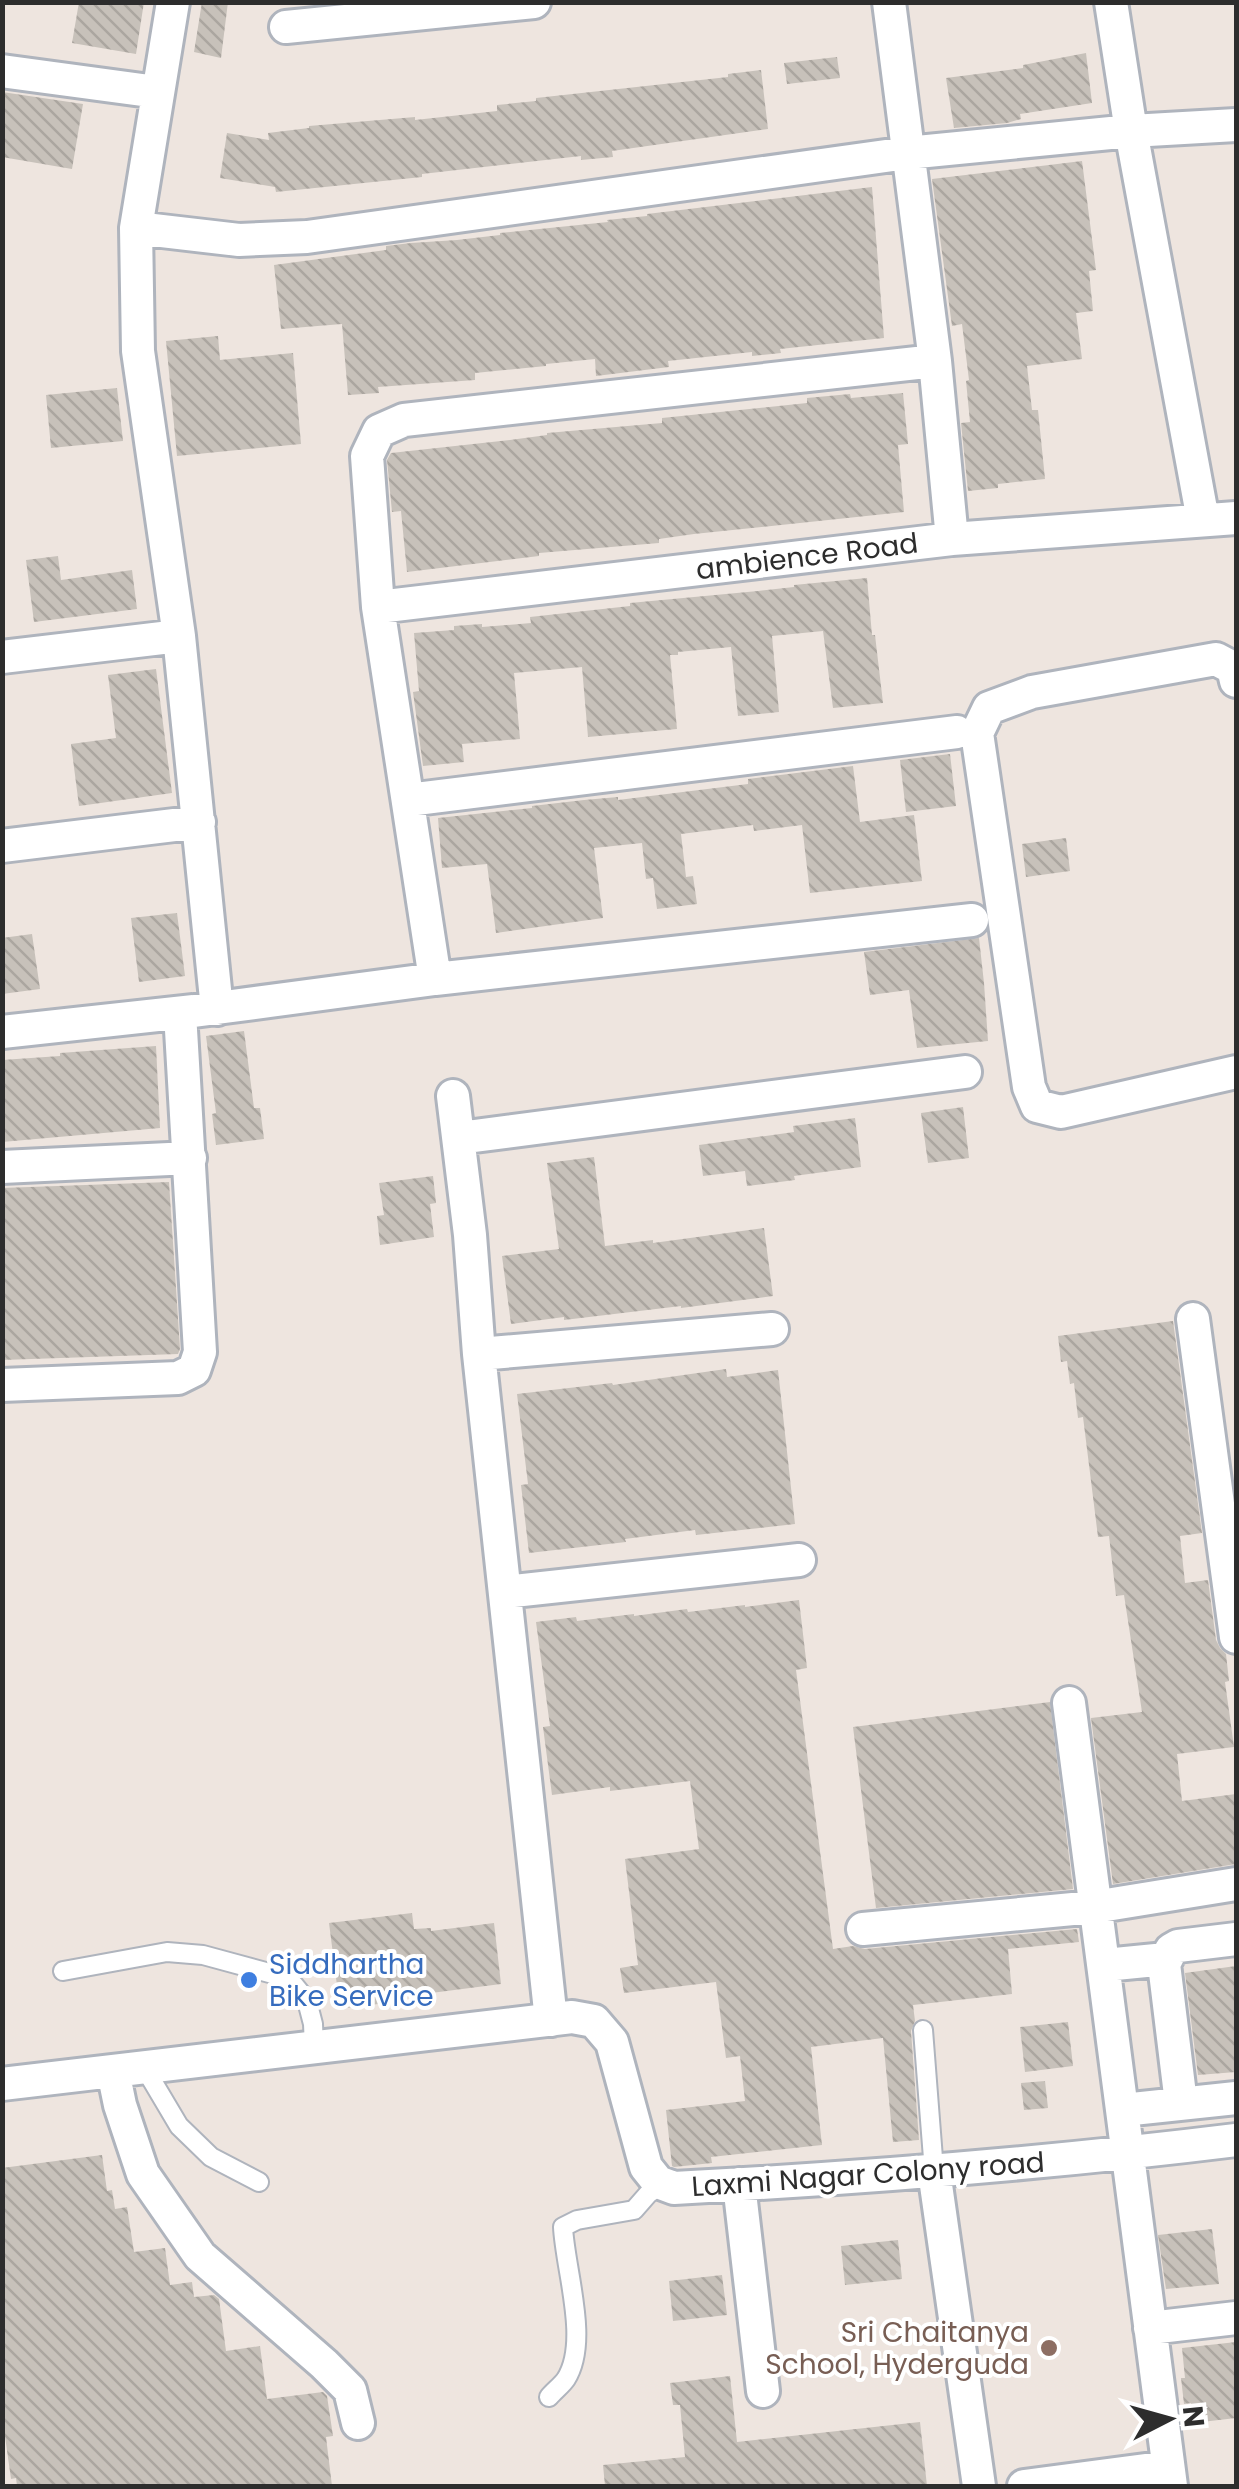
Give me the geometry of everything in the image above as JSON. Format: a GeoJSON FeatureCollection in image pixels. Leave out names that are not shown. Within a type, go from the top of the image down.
{"type":"FeatureCollection","features":[{"type":"Feature","properties":{"kind":"street"},"geometry":{"type":"LineString","coordinates":[[174,2],[136,228],[138,351],[179,636],[217,1008]]}},
{"type":"Feature","properties":{"kind":"street"},"geometry":{"type":"LineString","coordinates":[[286,27],[534,2]]}},
{"type":"Feature","properties":{"kind":"street"},"geometry":{"type":"LineString","coordinates":[[889,2],[935,361],[952,538]]}},
{"type":"Feature","properties":{"kind":"street"},"geometry":{"type":"LineString","coordinates":[[1111,2],[1202,520]]}},
{"type":"Feature","properties":{"kind":"street"},"geometry":{"type":"LineString","coordinates":[[2,71],[157,92]]}},
{"type":"Feature","properties":{"kind":"street"},"geometry":{"type":"LineString","coordinates":[[136,228],[239,240],[306,237],[907,153],[1131,131],[1236,126]]}},
{"type":"Feature","properties":{"kind":"street"},"geometry":{"type":"LineString","coordinates":[[435,979],[378,607],[366,456],[379,431],[404,420],[935,361]]}},
{"type":"Feature","properties":{"kind":"street","name":"ambience Road"},"geometry":{"type":"LineString","coordinates":[[378,607],[952,538],[1236,518]]}},
{"type":"Feature","properties":{"kind":"street"},"geometry":{"type":"LineString","coordinates":[[2,657],[179,636]]}},
{"type":"Feature","properties":{"kind":"street"},"geometry":{"type":"LineString","coordinates":[[1236,681],[1233,668],[1216,660],[1032,692],[989,708],[977,733],[1028,1087],[1037,1106],[1061,1112],[1236,1072]]}},
{"type":"Feature","properties":{"kind":"street"},"geometry":{"type":"LineString","coordinates":[[408,800],[957,732]]}},
{"type":"Feature","properties":{"kind":"street"},"geometry":{"type":"LineString","coordinates":[[2,846],[199,822]]}},
{"type":"Feature","properties":{"kind":"street"},"geometry":{"type":"LineString","coordinates":[[2,1032],[972,920]]}},
{"type":"Feature","properties":{"kind":"street"},"geometry":{"type":"LineString","coordinates":[[2,1385],[178,1378],[194,1370],[200,1352],[180,1013]]}},
{"type":"Feature","properties":{"kind":"street"},"geometry":{"type":"LineString","coordinates":[[460,1138],[965,1072]]}},
{"type":"Feature","properties":{"kind":"street"},"geometry":{"type":"LineString","coordinates":[[453,1096],[551,2020]]}},
{"type":"Feature","properties":{"kind":"street"},"geometry":{"type":"LineString","coordinates":[[2,1167],[190,1158]]}},
{"type":"Feature","properties":{"kind":"street"},"geometry":{"type":"LineString","coordinates":[[1193,1319],[1236,1637]]}},
{"type":"Feature","properties":{"kind":"street"},"geometry":{"type":"LineString","coordinates":[[479,1354],[772,1328]]}},
{"type":"Feature","properties":{"kind":"street"},"geometry":{"type":"LineString","coordinates":[[505,1592],[799,1560]]}},
{"type":"Feature","properties":{"kind":"street"},"geometry":{"type":"LineString","coordinates":[[1024,2486],[1169,2477],[1070,1703]]}},
{"type":"Feature","properties":{"kind":"street"},"geometry":{"type":"LineString","coordinates":[[863,1929],[1094,1907],[1236,1884]]}},
{"type":"Feature","properties":{"kind":"street"},"geometry":{"type":"LineString","coordinates":[[1181,2103],[1166,1958],[1178,1946],[1236,1938]]}},
{"type":"Feature","properties":{"kind":"street"},"geometry":{"type":"LineString","coordinates":[[1105,1965],[1166,1958]]}},
{"type":"Feature","properties":{"kind":"street","name":"Laxmi Nagar Colony road"},"geometry":{"type":"LineString","coordinates":[[5,2075],[128,2069],[572,2017],[594,2021],[612,2042],[646,2167],[658,2182],[674,2188],[934,2171],[1236,2140]]}},
{"type":"Feature","properties":{"kind":"street"},"geometry":{"type":"LineString","coordinates":[[128,2069],[120,2106],[142,2174],[200,2256],[350,2390],[358,2423]]}},
{"type":"Feature","properties":{"kind":"street"},"geometry":{"type":"LineString","coordinates":[[1122,2110],[1236,2098]]}},
{"type":"Feature","properties":{"kind":"street"},"geometry":{"type":"LineString","coordinates":[[934,2171],[980,2486]]}},
{"type":"Feature","properties":{"kind":"street"},"geometry":{"type":"LineString","coordinates":[[739,2184],[763,2391]]}},
{"type":"Feature","properties":{"kind":"street"},"geometry":{"type":"LineString","coordinates":[[1150,2328],[1236,2318]]}},
{"type":"Feature","properties":{"kind":"lane"},"geometry":{"type":"LineString","coordinates":[[62,1972],[167,1952],[203,1955],[273,1974],[294,1985],[307,2001],[314,2047]]}},
{"type":"Feature","properties":{"kind":"lane"},"geometry":{"type":"LineString","coordinates":[[923,2030],[934,2171]]}},
{"type":"Feature","properties":{"kind":"lane"},"geometry":{"type":"LineString","coordinates":[[128,2069],[210,2157],[259,2182]]}},
{"type":"Feature","properties":{"kind":"lane"},"geometry":{"type":"LineString","coordinates":[[548,2397],[566,2379],[575,2355],[576,2327],[563,2227],[577,2220],[634,2210],[663,2184]]}},
{"type":"Feature","properties":{"kind":"building"},"geometry":{"type":"Polygon","coordinates":[[[79,2],[144,2],[136,54],[72,43],[79,2]]]}},
{"type":"Feature","properties":{"kind":"building"},"geometry":{"type":"Polygon","coordinates":[[[202,2],[228,2],[221,58],[194,52],[202,2]]]}},
{"type":"Feature","properties":{"kind":"building"},"geometry":{"type":"Polygon","coordinates":[[[1086,53],[1092,103],[1020,114],[1021,119],[1007,123],[954,128],[946,78],[1023,68],[1086,53]]]}},
{"type":"Feature","properties":{"kind":"building"},"geometry":{"type":"Polygon","coordinates":[[[837,57],[840,78],[787,84],[784,63],[837,57]]]}},
{"type":"Feature","properties":{"kind":"building"},"geometry":{"type":"Polygon","coordinates":[[[761,70],[768,129],[612,151],[613,157],[581,160],[581,156],[276,192],[275,187],[220,178],[227,133],[269,140],[268,133],[309,126],[497,111],[497,105],[536,98],[761,70]]]}},
{"type":"Feature","properties":{"kind":"building"},"geometry":{"type":"Polygon","coordinates":[[[2,92],[83,104],[72,169],[2,157],[2,92]]]}},
{"type":"Feature","properties":{"kind":"building"},"geometry":{"type":"Polygon","coordinates":[[[1082,161],[1096,270],[1089,271],[1093,311],[1076,313],[1082,359],[1027,366],[1032,410],[1038,410],[1045,479],[968,491],[961,423],[970,422],[966,381],[969,380],[962,324],[952,326],[932,179],[1082,161]]]}},
{"type":"Feature","properties":{"kind":"building"},"geometry":{"type":"Polygon","coordinates":[[[872,187],[884,338],[780,349],[781,353],[752,356],[752,352],[668,361],[669,367],[596,376],[595,359],[546,364],[475,373],[475,380],[378,387],[379,393],[348,395],[342,324],[281,329],[274,265],[386,250],[386,246],[872,187]]]}},
{"type":"Feature","properties":{"kind":"building"},"geometry":{"type":"Polygon","coordinates":[[[218,336],[220,360],[293,353],[301,444],[177,456],[166,341],[218,336]]]}},
{"type":"Feature","properties":{"kind":"building"},"geometry":{"type":"Polygon","coordinates":[[[117,388],[123,441],[51,448],[46,395],[117,388]]]}},
{"type":"Feature","properties":{"kind":"building"},"geometry":{"type":"Polygon","coordinates":[[[903,393],[908,444],[898,445],[904,512],[694,534],[659,539],[659,543],[539,553],[407,572],[401,511],[392,512],[387,460],[391,453],[662,423],[662,418],[807,403],[807,398],[903,393]]]}},
{"type":"Feature","properties":{"kind":"building"},"geometry":{"type":"Polygon","coordinates":[[[58,556],[61,580],[132,570],[137,609],[34,622],[26,560],[58,556]]]}},
{"type":"Feature","properties":{"kind":"building"},"geometry":{"type":"Polygon","coordinates":[[[867,578],[883,703],[833,708],[823,631],[772,636],[779,712],[738,716],[731,647],[670,655],[677,729],[588,737],[582,667],[514,673],[520,739],[462,744],[464,762],[423,766],[413,692],[419,691],[414,633],[454,630],[454,626],[531,623],[530,617],[630,603],[867,578]]]}},
{"type":"Feature","properties":{"kind":"building"},"geometry":{"type":"Polygon","coordinates":[[[156,669],[172,793],[79,806],[71,744],[116,738],[108,675],[156,669]]]}},
{"type":"Feature","properties":{"kind":"building"},"geometry":{"type":"Polygon","coordinates":[[[950,754],[956,806],[906,812],[900,760],[950,754]]]}},
{"type":"Feature","properties":{"kind":"building"},"geometry":{"type":"Polygon","coordinates":[[[853,766],[860,822],[914,815],[922,881],[810,893],[802,825],[754,831],[753,825],[681,834],[686,877],[693,876],[697,904],[657,909],[653,878],[646,879],[642,843],[594,848],[603,918],[496,933],[487,864],[442,868],[438,818],[748,784],[748,779],[853,766]]]}},
{"type":"Feature","properties":{"kind":"building"},"geometry":{"type":"Polygon","coordinates":[[[1066,838],[1070,871],[1026,877],[1022,844],[1066,838]]]}},
{"type":"Feature","properties":{"kind":"building"},"geometry":{"type":"Polygon","coordinates":[[[177,913],[185,976],[139,982],[131,918],[177,913]]]}},
{"type":"Feature","properties":{"kind":"building"},"geometry":{"type":"Polygon","coordinates":[[[32,934],[40,989],[2,994],[2,938],[32,934]]]}},
{"type":"Feature","properties":{"kind":"building"},"geometry":{"type":"Polygon","coordinates":[[[979,938],[988,1041],[917,1048],[909,990],[870,995],[864,952],[979,938]]]}},
{"type":"Feature","properties":{"kind":"building"},"geometry":{"type":"Polygon","coordinates":[[[244,1031],[254,1108],[260,1108],[264,1139],[216,1145],[206,1036],[244,1031]]]}},
{"type":"Feature","properties":{"kind":"building"},"geometry":{"type":"Polygon","coordinates":[[[156,1046],[160,1128],[2,1142],[2,1060],[156,1046]]]}},
{"type":"Feature","properties":{"kind":"building"},"geometry":{"type":"Polygon","coordinates":[[[963,1107],[969,1158],[928,1163],[921,1113],[963,1107]]]}},
{"type":"Feature","properties":{"kind":"building"},"geometry":{"type":"Polygon","coordinates":[[[855,1118],[861,1167],[747,1186],[745,1171],[703,1176],[699,1145],[794,1132],[793,1126],[855,1118]]]}},
{"type":"Feature","properties":{"kind":"building"},"geometry":{"type":"Polygon","coordinates":[[[594,1157],[605,1246],[764,1228],[773,1296],[511,1324],[502,1256],[559,1249],[547,1163],[594,1157]]]}},
{"type":"Feature","properties":{"kind":"building"},"geometry":{"type":"Polygon","coordinates":[[[433,1176],[436,1203],[430,1204],[434,1237],[380,1245],[377,1216],[384,1215],[379,1183],[433,1176]]]}},
{"type":"Feature","properties":{"kind":"building"},"geometry":{"type":"Polygon","coordinates":[[[169,1182],[178,1354],[2,1360],[2,1188],[169,1182]]]}},
{"type":"Feature","properties":{"kind":"building"},"geometry":{"type":"Polygon","coordinates":[[[1173,1321],[1202,1533],[1180,1536],[1185,1583],[1208,1580],[1216,1640],[1226,1654],[1229,1681],[1225,1682],[1234,1747],[1177,1754],[1182,1801],[1236,1794],[1236,1864],[1113,1884],[1091,1718],[1142,1712],[1124,1595],[1116,1596],[1109,1536],[1098,1537],[1083,1417],[1078,1418],[1074,1383],[1070,1384],[1067,1361],[1061,1362],[1058,1336],[1173,1321]]]}},
{"type":"Feature","properties":{"kind":"building"},"geometry":{"type":"Polygon","coordinates":[[[726,1369],[727,1377],[778,1370],[795,1524],[696,1535],[695,1530],[529,1553],[521,1485],[528,1484],[517,1394],[726,1369]]]}},
{"type":"Feature","properties":{"kind":"building"},"geometry":{"type":"Polygon","coordinates":[[[799,1600],[807,1668],[796,1670],[833,1949],[1077,1929],[1079,1942],[1008,1949],[1012,1994],[913,2005],[915,2021],[911,2031],[919,2140],[893,2142],[883,2038],[811,2047],[822,2145],[711,2157],[712,2163],[674,2167],[666,2110],[745,2101],[740,2056],[726,2058],[716,1982],[624,1993],[620,1968],[638,1965],[625,1859],[699,1849],[690,1781],[552,1795],[543,1727],[550,1726],[536,1622],[799,1600]]]}},
{"type":"Feature","properties":{"kind":"building"},"geometry":{"type":"Polygon","coordinates":[[[1050,1702],[1073,1889],[876,1908],[853,1727],[1050,1702]]]}},
{"type":"Feature","properties":{"kind":"building"},"geometry":{"type":"Polygon","coordinates":[[[412,1913],[414,1929],[431,1931],[494,1923],[501,1984],[340,2009],[329,1923],[412,1913]]]}},
{"type":"Feature","properties":{"kind":"building"},"geometry":{"type":"Polygon","coordinates":[[[1236,1966],[1236,2072],[1198,2075],[1185,1973],[1236,1966]]]}},
{"type":"Feature","properties":{"kind":"building"},"geometry":{"type":"Polygon","coordinates":[[[1068,2022],[1073,2066],[1025,2072],[1020,2027],[1068,2022]]]}},
{"type":"Feature","properties":{"kind":"building"},"geometry":{"type":"Polygon","coordinates":[[[1045,2081],[1048,2108],[1024,2110],[1021,2083],[1045,2081]]]}},
{"type":"Feature","properties":{"kind":"building"},"geometry":{"type":"Polygon","coordinates":[[[102,2155],[107,2191],[112,2190],[115,2209],[127,2207],[134,2252],[165,2248],[170,2285],[192,2282],[194,2297],[214,2295],[219,2299],[226,2351],[260,2346],[267,2399],[323,2392],[327,2396],[333,2436],[326,2437],[332,2486],[17,2486],[16,2478],[11,2479],[2,2415],[2,2168],[102,2155]]]}},
{"type":"Feature","properties":{"kind":"building"},"geometry":{"type":"Polygon","coordinates":[[[1212,2229],[1219,2284],[1166,2289],[1158,2235],[1212,2229]]]}},
{"type":"Feature","properties":{"kind":"building"},"geometry":{"type":"Polygon","coordinates":[[[898,2240],[902,2279],[845,2285],[841,2246],[898,2240]]]}},
{"type":"Feature","properties":{"kind":"building"},"geometry":{"type":"Polygon","coordinates":[[[722,2275],[727,2315],[673,2321],[669,2281],[722,2275]]]}},
{"type":"Feature","properties":{"kind":"building"},"geometry":{"type":"Polygon","coordinates":[[[1236,2342],[1236,2418],[1193,2423],[1191,2403],[1184,2404],[1182,2348],[1236,2342]]]}},
{"type":"Feature","properties":{"kind":"building"},"geometry":{"type":"Polygon","coordinates":[[[730,2376],[737,2442],[920,2422],[927,2486],[605,2486],[603,2465],[685,2457],[680,2405],[673,2405],[670,2383],[730,2376]]]}},
{"type":"Feature","properties":{"kind":"place","name":"Siddhartha Bike Service"},"geometry":{"type":"Point","coordinates":[249,1980]}},
{"type":"Feature","properties":{"kind":"place","name":"Sri Chaitanya School, Hyderguda"},"geometry":{"type":"Point","coordinates":[1049,2348]}}]}
